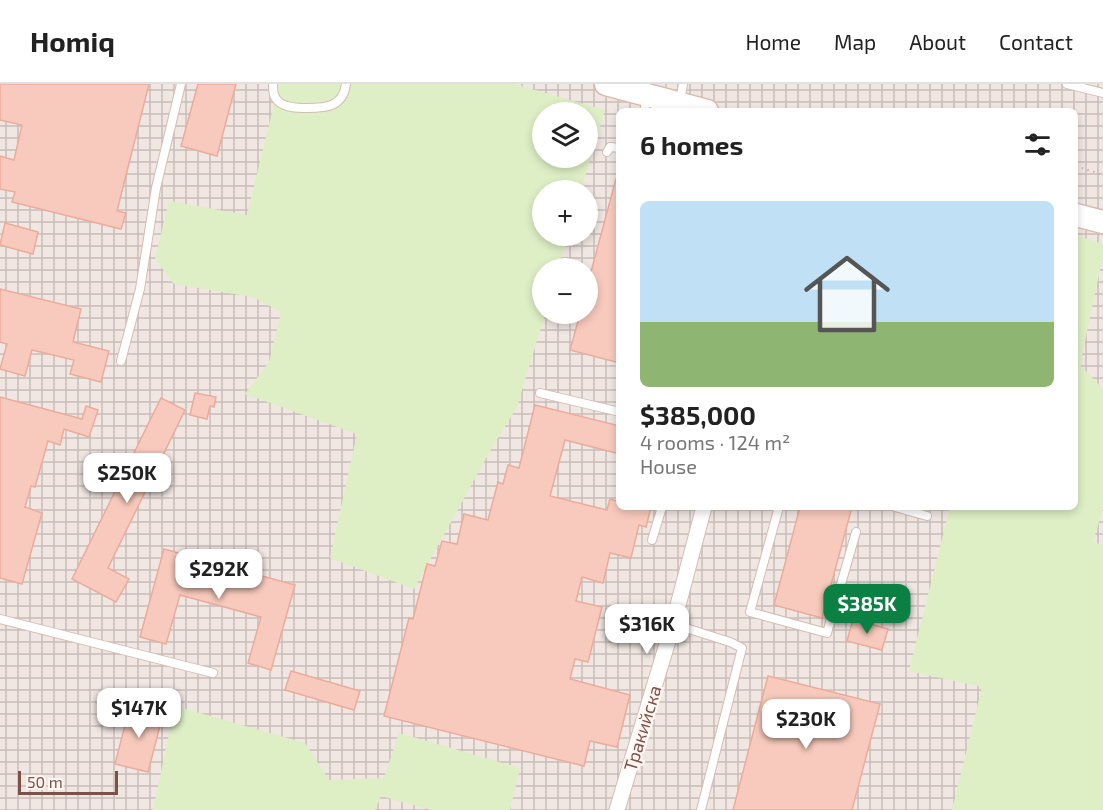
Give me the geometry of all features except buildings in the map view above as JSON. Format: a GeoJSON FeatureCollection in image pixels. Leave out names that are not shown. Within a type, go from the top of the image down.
{"type":"FeatureCollection","features":[{"type":"Feature","properties":{"kind":"main road"},"geometry":{"type":"LineString","coordinates":[[606,84],[646,103],[680,99],[700,108]]}},
{"type":"Feature","properties":{"kind":"main road"},"geometry":{"type":"LineString","coordinates":[[1078,216],[1103,222]]}},
{"type":"Feature","properties":{"kind":"street","name":"Тракийска"},"geometry":{"type":"LineString","coordinates":[[617,810],[673,624],[703,510]]}},
{"type":"Feature","properties":{"kind":"lane"},"geometry":{"type":"LineString","coordinates":[[121,361],[140,289],[156,188],[181,84]]}},
{"type":"Feature","properties":{"kind":"lane"},"geometry":{"type":"LineString","coordinates":[[273,84],[274,96],[281,104],[298,108],[322,108],[338,102],[345,92],[346,84]]}},
{"type":"Feature","properties":{"kind":"lane"},"geometry":{"type":"LineString","coordinates":[[1067,84],[1103,93]]}},
{"type":"Feature","properties":{"kind":"lane"},"geometry":{"type":"LineString","coordinates":[[607,152],[610,147],[616,148]]}},
{"type":"Feature","properties":{"kind":"lane"},"geometry":{"type":"LineString","coordinates":[[540,393],[616,411]]}},
{"type":"Feature","properties":{"kind":"lane"},"geometry":{"type":"LineString","coordinates":[[652,540],[661,510]]}},
{"type":"Feature","properties":{"kind":"lane"},"geometry":{"type":"LineString","coordinates":[[778,510],[750,612],[827,633],[856,532]]}},
{"type":"Feature","properties":{"kind":"lane"},"geometry":{"type":"LineString","coordinates":[[906,510],[927,516]]}},
{"type":"Feature","properties":{"kind":"lane"},"geometry":{"type":"LineString","coordinates":[[0,619],[213,673]]}},
{"type":"Feature","properties":{"kind":"lane"},"geometry":{"type":"LineString","coordinates":[[673,624],[742,648],[700,810]]}},
{"type":"Feature","properties":{"kind":"path"},"geometry":{"type":"LineString","coordinates":[[1078,167],[1103,175]]}},
{"type":"Feature","properties":{"kind":"shaded area"},"geometry":{"type":"Polygon","coordinates":[[[0,84],[1103,84],[1103,810],[0,810],[0,84]]]}},
{"type":"Feature","properties":{"kind":"green space"},"geometry":{"type":"Polygon","coordinates":[[[279,84],[514,84],[577,102],[532,102],[532,168],[588,168],[584,180],[532,180],[532,246],[565,246],[561,258],[532,258],[532,324],[542,324],[517,407],[414,589],[330,558],[357,434],[245,394],[269,362],[281,312],[253,297],[174,284],[155,259],[169,201],[247,215],[279,84]]]}},
{"type":"Feature","properties":{"kind":"green space"},"geometry":{"type":"Polygon","coordinates":[[[598,108],[605,110],[598,133],[598,108]]]}},
{"type":"Feature","properties":{"kind":"green space"},"geometry":{"type":"Polygon","coordinates":[[[1078,236],[1103,244],[1103,256],[1080,365],[1103,389],[1103,508],[1093,542],[1103,545],[1103,810],[952,810],[982,687],[909,671],[949,510],[1078,510],[1078,236]]]}},
{"type":"Feature","properties":{"kind":"green space"},"geometry":{"type":"Polygon","coordinates":[[[175,706],[305,743],[329,780],[384,778],[399,733],[520,768],[510,810],[431,810],[381,796],[375,810],[153,810],[175,706]]]}}]}
